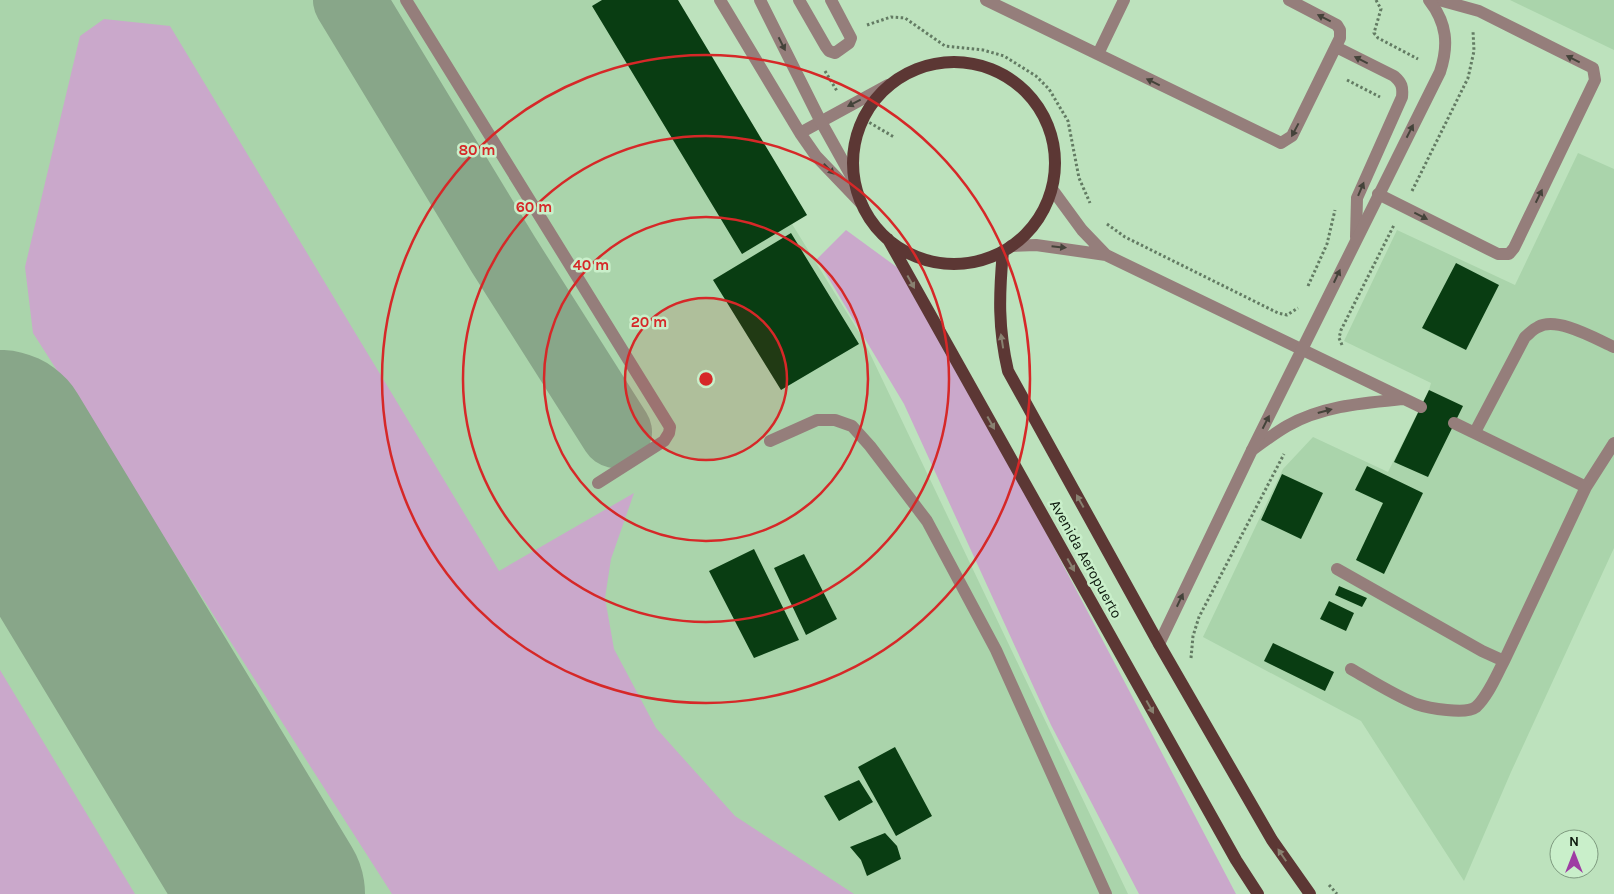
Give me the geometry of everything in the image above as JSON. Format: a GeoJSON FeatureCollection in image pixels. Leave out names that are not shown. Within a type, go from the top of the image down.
{"type":"FeatureCollection","features":[{"type":"Feature","properties":{"kind":"main road"},"geometry":{"type":"LineString","coordinates":[[948,62],[968,63],[990,68],[1009,77],[1025,91],[1039,107],[1049,126],[1056,168],[1052,189],[1043,211],[1029,231],[1007,249],[971,262],[944,263],[923,259],[905,251],[888,239],[872,223],[861,203],[854,181],[855,139],[862,119],[888,85],[906,74],[926,66],[948,62]]}},
{"type":"Feature","properties":{"kind":"main road","name":"Avenida Aeropuerto"},"geometry":{"type":"LineString","coordinates":[[888,239],[1236,860],[1258,894]]}},
{"type":"Feature","properties":{"kind":"main road","name":"Avenida Aeropuerto"},"geometry":{"type":"LineString","coordinates":[[1007,249],[999,308],[1001,340],[1008,371],[1159,644],[1272,840],[1310,894]]}},
{"type":"Feature","properties":{"kind":"street"},"geometry":{"type":"LineString","coordinates":[[406,0],[670,427],[664,441],[598,483]]}},
{"type":"Feature","properties":{"kind":"street"},"geometry":{"type":"LineString","coordinates":[[720,0],[800,133],[816,156],[861,203]]}},
{"type":"Feature","properties":{"kind":"street"},"geometry":{"type":"LineString","coordinates":[[760,0],[820,120],[854,181]]}},
{"type":"Feature","properties":{"kind":"street"},"geometry":{"type":"LineString","coordinates":[[799,0],[826,47],[835,53],[849,43],[851,38],[831,0]]}},
{"type":"Feature","properties":{"kind":"street"},"geometry":{"type":"LineString","coordinates":[[986,0],[1281,143],[1292,136],[1340,38],[1340,30],[1336,25],[1289,0]]}},
{"type":"Feature","properties":{"kind":"street"},"geometry":{"type":"LineString","coordinates":[[1098,54],[1124,0]]}},
{"type":"Feature","properties":{"kind":"street"},"geometry":{"type":"LineString","coordinates":[[1159,644],[1356,237],[1440,72],[1445,57],[1447,37],[1443,22],[1429,0]]}},
{"type":"Feature","properties":{"kind":"street"},"geometry":{"type":"LineString","coordinates":[[1378,194],[1498,254],[1509,254],[1514,248],[1595,80],[1596,75],[1593,68],[1479,11],[1439,0]]}},
{"type":"Feature","properties":{"kind":"street"},"geometry":{"type":"LineString","coordinates":[[1336,47],[1394,76],[1400,81],[1403,89],[1402,97],[1357,198],[1356,237]]}},
{"type":"Feature","properties":{"kind":"street"},"geometry":{"type":"LineString","coordinates":[[800,133],[820,120],[888,85]]}},
{"type":"Feature","properties":{"kind":"street"},"geometry":{"type":"LineString","coordinates":[[1052,189],[1082,230],[1106,255]]}},
{"type":"Feature","properties":{"kind":"street"},"geometry":{"type":"LineString","coordinates":[[1007,249],[1036,245],[1106,255],[1421,406]]}},
{"type":"Feature","properties":{"kind":"street"},"geometry":{"type":"LineString","coordinates":[[1475,432],[1525,337],[1539,326],[1551,324],[1567,327],[1614,347]]}},
{"type":"Feature","properties":{"kind":"street"},"geometry":{"type":"LineString","coordinates":[[1252,450],[1287,426],[1314,414],[1342,406],[1404,399]]}},
{"type":"Feature","properties":{"kind":"street"},"geometry":{"type":"LineString","coordinates":[[770,441],[817,420],[835,420],[852,426],[870,446],[927,521],[996,650],[1106,894]]}},
{"type":"Feature","properties":{"kind":"street"},"geometry":{"type":"LineString","coordinates":[[1454,423],[1586,487]]}},
{"type":"Feature","properties":{"kind":"street"},"geometry":{"type":"LineString","coordinates":[[1351,669],[1417,704],[1455,711],[1470,711],[1476,706],[1488,690],[1504,661],[1586,487],[1614,443]]}},
{"type":"Feature","properties":{"kind":"street"},"geometry":{"type":"LineString","coordinates":[[1336,569],[1482,651],[1504,661]]}},
{"type":"Feature","properties":{"kind":"path"},"geometry":{"type":"LineString","coordinates":[[1376,0],[1381,9],[1374,33],[1378,38],[1418,59]]}},
{"type":"Feature","properties":{"kind":"path"},"geometry":{"type":"LineString","coordinates":[[862,25],[891,17],[905,18],[945,46],[983,50],[1004,56],[1036,76],[1049,89],[1068,121],[1082,187],[1094,210]]}},
{"type":"Feature","properties":{"kind":"path"},"geometry":{"type":"LineString","coordinates":[[822,66],[846,107]]}},
{"type":"Feature","properties":{"kind":"path"},"geometry":{"type":"LineString","coordinates":[[1347,80],[1380,97],[1384,102]]}},
{"type":"Feature","properties":{"kind":"path"},"geometry":{"type":"LineString","coordinates":[[862,119],[894,137]]}},
{"type":"Feature","properties":{"kind":"path"},"geometry":{"type":"LineString","coordinates":[[1305,296],[1327,244],[1336,206]]}},
{"type":"Feature","properties":{"kind":"path"},"geometry":{"type":"LineString","coordinates":[[1104,221],[1126,237],[1278,313],[1287,314],[1295,311],[1301,305]]}},
{"type":"Feature","properties":{"kind":"path"},"geometry":{"type":"LineString","coordinates":[[1191,665],[1193,636],[1199,617],[1278,460],[1288,449]]}},
{"type":"Feature","properties":{"kind":"path"},"geometry":{"type":"LineString","coordinates":[[1324,879],[1337,894]]}},
{"type":"Feature","properties":{"kind":"shaded area"},"geometry":{"type":"Polygon","coordinates":[[[0,0],[678,0],[807,215],[792,224],[862,337],[1128,894],[0,894],[0,0]]]}},
{"type":"Feature","properties":{"kind":"shaded area"},"geometry":{"type":"Polygon","coordinates":[[[1510,0],[1614,0],[1614,50],[1510,0]]]}},
{"type":"Feature","properties":{"kind":"shaded area"},"geometry":{"type":"Polygon","coordinates":[[[104,19],[170,26],[499,571],[634,493],[611,559],[605,598],[614,649],[656,728],[735,816],[854,894],[392,894],[33,333],[25,267],[80,36],[104,19]]]}},
{"type":"Feature","properties":{"kind":"shaded area"},"geometry":{"type":"Polygon","coordinates":[[[1578,153],[1614,169],[1614,548],[1511,772],[1464,881],[1361,721],[1203,637],[1283,469],[1313,437],[1388,472],[1429,390],[1431,383],[1344,341],[1397,230],[1515,285],[1578,153]]]}},
{"type":"Feature","properties":{"kind":"shaded area"},"geometry":{"type":"Polygon","coordinates":[[[846,230],[898,268],[937,325],[1236,894],[1139,894],[1051,725],[904,404],[817,259],[846,230]]]}},
{"type":"Feature","properties":{"kind":"shaded area"},"geometry":{"type":"Polygon","coordinates":[[[0,670],[135,894],[0,894],[0,670]]]}},
{"type":"Feature","properties":{"kind":"building"},"geometry":{"type":"Polygon","coordinates":[[[602,0],[678,0],[807,215],[742,254],[592,6],[602,0]]]}},
{"type":"Feature","properties":{"kind":"building"},"geometry":{"type":"Polygon","coordinates":[[[791,233],[859,344],[781,390],[713,280],[791,233]]]}},
{"type":"Feature","properties":{"kind":"building"},"geometry":{"type":"Polygon","coordinates":[[[1456,263],[1499,285],[1466,350],[1422,328],[1456,263]]]}},
{"type":"Feature","properties":{"kind":"building"},"geometry":{"type":"Polygon","coordinates":[[[1429,390],[1463,406],[1428,477],[1394,462],[1429,390]]]}},
{"type":"Feature","properties":{"kind":"building"},"geometry":{"type":"Polygon","coordinates":[[[1367,466],[1423,493],[1384,574],[1356,560],[1383,503],[1355,490],[1367,466]]]}},
{"type":"Feature","properties":{"kind":"building"},"geometry":{"type":"Polygon","coordinates":[[[1282,474],[1323,493],[1301,539],[1261,520],[1282,474]]]}},
{"type":"Feature","properties":{"kind":"building"},"geometry":{"type":"Polygon","coordinates":[[[754,549],[799,640],[754,658],[709,571],[754,549]]]}},
{"type":"Feature","properties":{"kind":"building"},"geometry":{"type":"Polygon","coordinates":[[[804,554],[837,619],[806,635],[774,568],[804,554]]]}},
{"type":"Feature","properties":{"kind":"building"},"geometry":{"type":"Polygon","coordinates":[[[1339,586],[1367,598],[1362,607],[1335,595],[1339,586]]]}},
{"type":"Feature","properties":{"kind":"building"},"geometry":{"type":"Polygon","coordinates":[[[1329,601],[1354,613],[1346,631],[1320,619],[1329,601]]]}},
{"type":"Feature","properties":{"kind":"building"},"geometry":{"type":"Polygon","coordinates":[[[1273,643],[1334,672],[1325,691],[1264,661],[1273,643]]]}},
{"type":"Feature","properties":{"kind":"building"},"geometry":{"type":"Polygon","coordinates":[[[895,747],[932,816],[896,836],[858,767],[895,747]]]}},
{"type":"Feature","properties":{"kind":"building"},"geometry":{"type":"Polygon","coordinates":[[[859,780],[873,802],[839,821],[824,796],[859,780]]]}},
{"type":"Feature","properties":{"kind":"building"},"geometry":{"type":"Polygon","coordinates":[[[885,833],[897,846],[901,859],[867,876],[861,860],[850,847],[885,833]]]}},
{"type":"Feature","properties":{"kind":"taxiway"},"geometry":{"type":"LineString","coordinates":[[349,0],[503,254],[616,432]]}},
{"type":"Feature","properties":{"kind":"runway"},"geometry":{"type":"LineString","coordinates":[[0,441],[274,894]]}}]}
